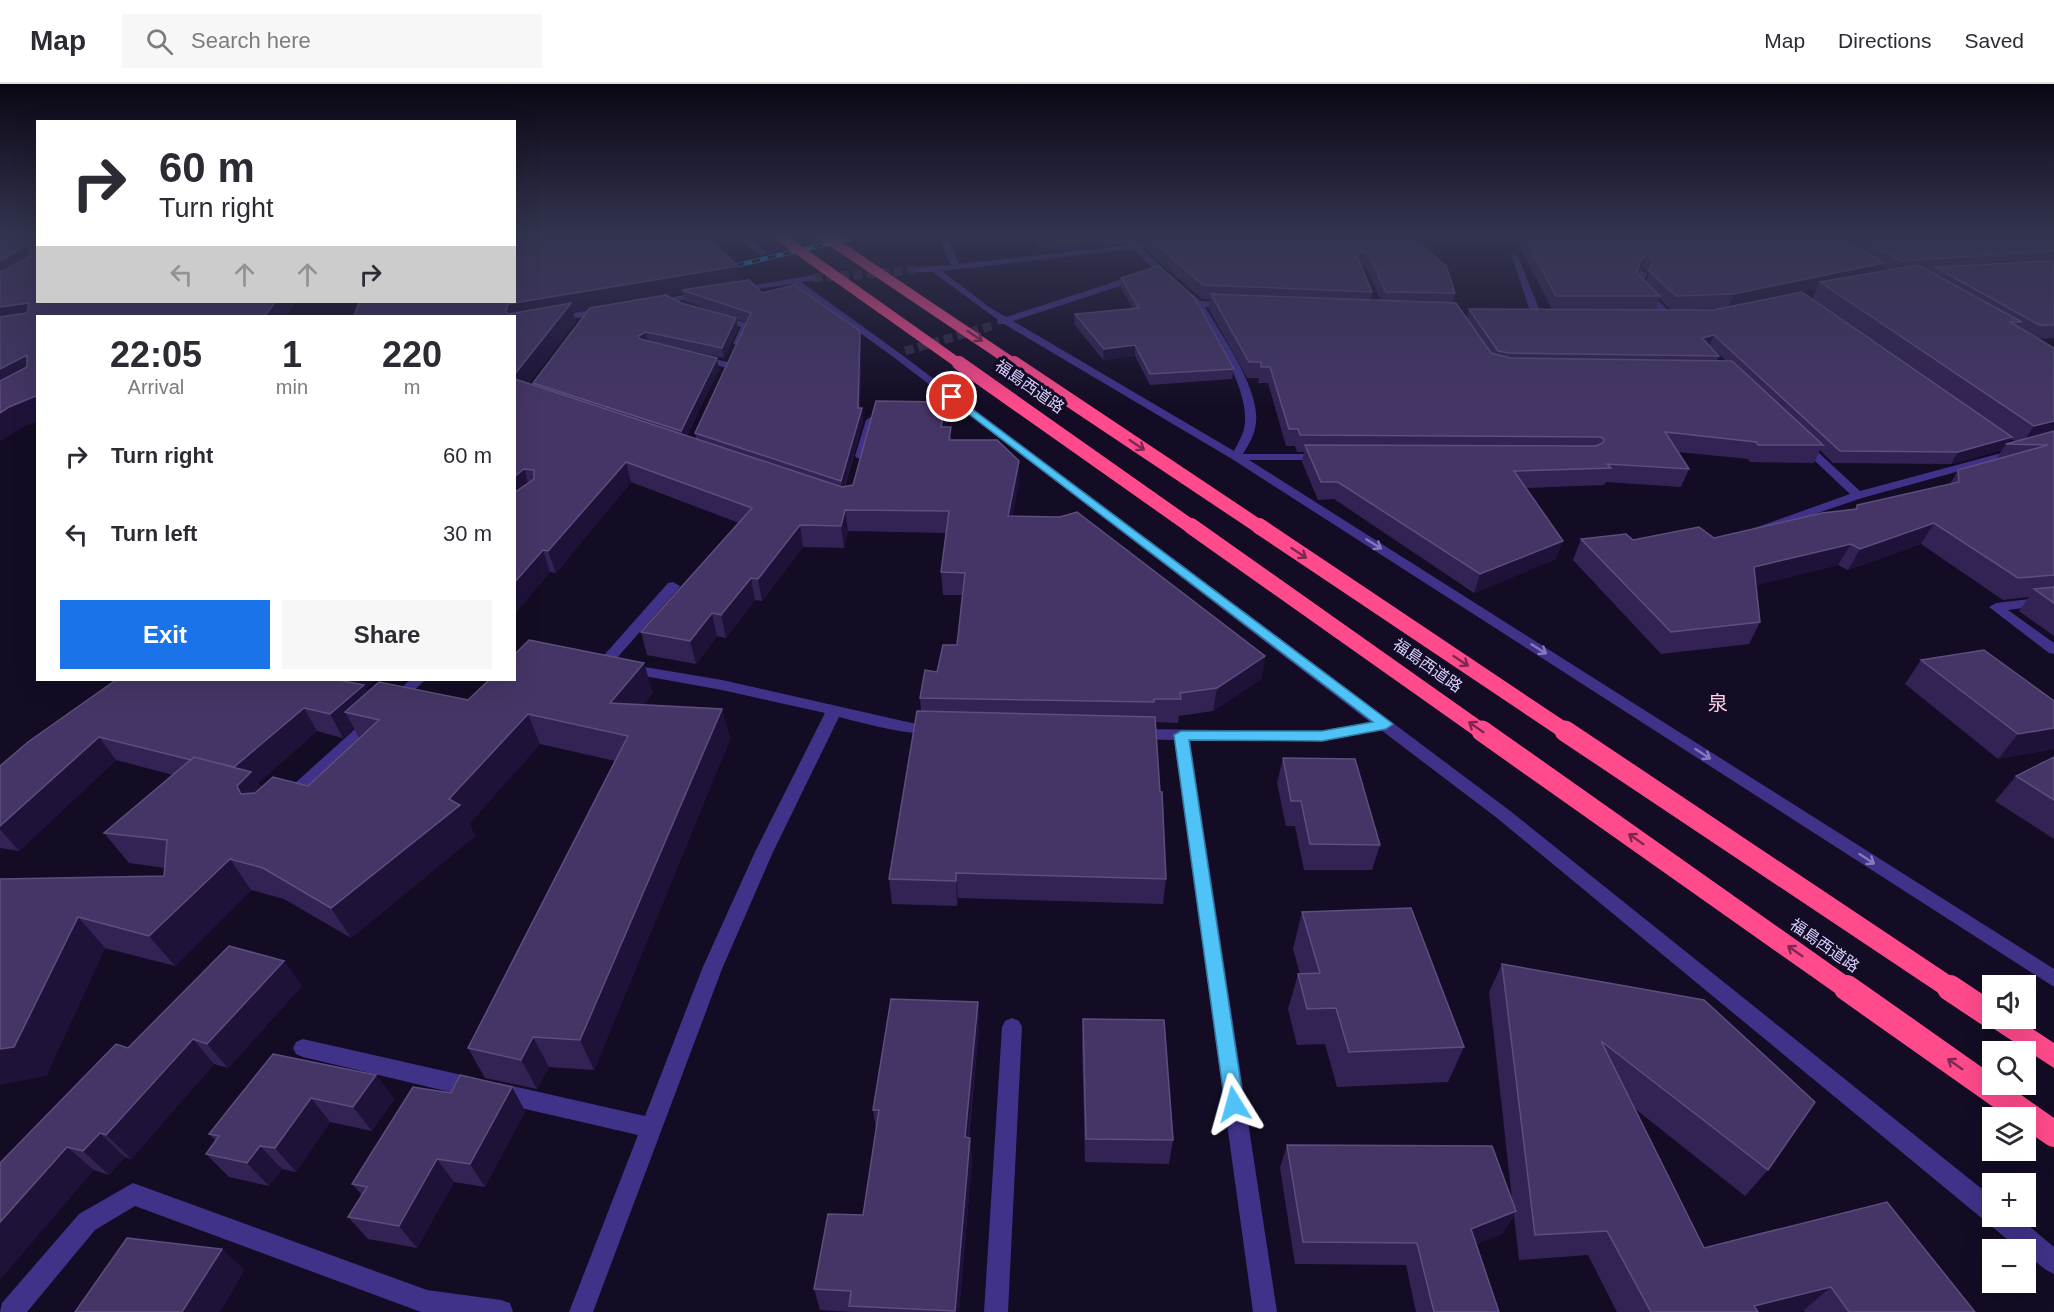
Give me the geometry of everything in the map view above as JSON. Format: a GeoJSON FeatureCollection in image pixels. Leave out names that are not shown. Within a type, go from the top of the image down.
{"type":"FeatureCollection","features":[{"type":"Feature","properties":{"kind":"highway","name":"福島西道路"},"geometry":{"type":"LineString","coordinates":[[857,291],[2054,1134]]}},
{"type":"Feature","properties":{"kind":"highway","name":"福島西道路"},"geometry":{"type":"LineString","coordinates":[[907,291],[1982,1009]]}},
{"type":"Feature","properties":{"kind":"highway"},"geometry":{"type":"LineString","coordinates":[[2012,1029],[2054,1057]]}},
{"type":"Feature","properties":{"kind":"street"},"geometry":{"type":"LineString","coordinates":[[809,291],[900,353],[1503,814],[1982,1204]]}},
{"type":"Feature","properties":{"kind":"street"},"geometry":{"type":"LineString","coordinates":[[964,291],[999,322],[1236,457],[2054,978]]}},
{"type":"Feature","properties":{"kind":"street"},"geometry":{"type":"LineString","coordinates":[[999,322],[1102,291]]}},
{"type":"Feature","properties":{"kind":"street"},"geometry":{"type":"LineString","coordinates":[[1184,291],[1199,304],[1239,377],[1251,418],[1248,436],[1236,457]]}},
{"type":"Feature","properties":{"kind":"street"},"geometry":{"type":"LineString","coordinates":[[1527,291],[1536,314]]}},
{"type":"Feature","properties":{"kind":"street"},"geometry":{"type":"LineString","coordinates":[[1644,291],[1668,315]]}},
{"type":"Feature","properties":{"kind":"street"},"geometry":{"type":"LineString","coordinates":[[646,303],[716,292]]}},
{"type":"Feature","properties":{"kind":"street"},"geometry":{"type":"LineString","coordinates":[[669,299],[687,309]]}},
{"type":"Feature","properties":{"kind":"street"},"geometry":{"type":"LineString","coordinates":[[1199,304],[1244,305]]}},
{"type":"Feature","properties":{"kind":"street"},"geometry":{"type":"LineString","coordinates":[[516,327],[612,309]]}},
{"type":"Feature","properties":{"kind":"street"},"geometry":{"type":"LineString","coordinates":[[575,331],[589,313]]}},
{"type":"Feature","properties":{"kind":"street"},"geometry":{"type":"LineString","coordinates":[[1524,314],[1547,314]]}},
{"type":"Feature","properties":{"kind":"street"},"geometry":{"type":"LineString","coordinates":[[707,315],[746,326],[723,375]]}},
{"type":"Feature","properties":{"kind":"street"},"geometry":{"type":"LineString","coordinates":[[1657,315],[1678,315]]}},
{"type":"Feature","properties":{"kind":"street"},"geometry":{"type":"LineString","coordinates":[[682,355],[728,365]]}},
{"type":"Feature","properties":{"kind":"street"},"geometry":{"type":"LineString","coordinates":[[857,472],[871,420]]}},
{"type":"Feature","properties":{"kind":"street"},"geometry":{"type":"LineString","coordinates":[[1797,437],[1858,495]]}},
{"type":"Feature","properties":{"kind":"street"},"geometry":{"type":"LineString","coordinates":[[1755,530],[1858,495],[2015,448],[2054,442]]}},
{"type":"Feature","properties":{"kind":"street"},"geometry":{"type":"LineString","coordinates":[[1236,457],[1340,457]]}},
{"type":"Feature","properties":{"kind":"street"},"geometry":{"type":"LineString","coordinates":[[673,586],[598,664],[722,685],[912,728],[947,729]]}},
{"type":"Feature","properties":{"kind":"street"},"geometry":{"type":"LineString","coordinates":[[2054,600],[1996,607],[2054,650]]}},
{"type":"Feature","properties":{"kind":"street"},"geometry":{"type":"LineString","coordinates":[[276,810],[417,681]]}},
{"type":"Feature","properties":{"kind":"street"},"geometry":{"type":"LineString","coordinates":[[581,1312],[712,969],[764,852],[834,711]]}},
{"type":"Feature","properties":{"kind":"street"},"geometry":{"type":"LineString","coordinates":[[1122,734],[1322,736],[1386,724]]}},
{"type":"Feature","properties":{"kind":"street"},"geometry":{"type":"LineString","coordinates":[[1181,735],[1265,1312]]}},
{"type":"Feature","properties":{"kind":"street"},"geometry":{"type":"LineString","coordinates":[[996,1312],[1012,1027]]}},
{"type":"Feature","properties":{"kind":"street"},"geometry":{"type":"LineString","coordinates":[[303,1048],[651,1128]]}},
{"type":"Feature","properties":{"kind":"street"},"geometry":{"type":"LineString","coordinates":[[11,1312],[87,1222],[133,1194],[428,1302],[501,1312]]}},
{"type":"Feature","properties":{"kind":"street"},"geometry":{"type":"LineString","coordinates":[[2011,1227],[2054,1262]]}},
{"type":"Feature","properties":{"kind":"building"},"geometry":{"type":"Polygon","coordinates":[[[0,291],[36,291],[36,303],[274,303],[266,315],[36,315],[36,396],[0,413],[0,381],[27,367],[27,355],[0,369],[0,317],[27,313],[29,303],[0,307],[0,291]]]}},
{"type":"Feature","properties":{"kind":"building"},"geometry":{"type":"Polygon","coordinates":[[[516,291],[585,291],[516,303],[516,291]]]}},
{"type":"Feature","properties":{"kind":"building"},"geometry":{"type":"Polygon","coordinates":[[[686,291],[803,291],[860,331],[858,408],[862,408],[841,481],[695,433],[751,313],[686,291]]]}},
{"type":"Feature","properties":{"kind":"building"},"geometry":{"type":"Polygon","coordinates":[[[1129,291],[1188,291],[1194,297],[1234,369],[1150,374],[1135,345],[1104,349],[1075,314],[1139,308],[1129,291]]]}},
{"type":"Feature","properties":{"kind":"building"},"geometry":{"type":"Polygon","coordinates":[[[1454,291],[1455,293],[1386,292],[1454,291]]]}},
{"type":"Feature","properties":{"kind":"building"},"geometry":{"type":"Polygon","coordinates":[[[1554,291],[1655,291],[1660,296],[1556,296],[1554,291]]]}},
{"type":"Feature","properties":{"kind":"building"},"geometry":{"type":"Polygon","coordinates":[[[1671,291],[1746,291],[1733,294],[1676,296],[1671,291]]]}},
{"type":"Feature","properties":{"kind":"building"},"geometry":{"type":"Polygon","coordinates":[[[1834,291],[1966,291],[2022,322],[2010,322],[2054,348],[2054,421],[2034,426],[1834,291]]]}},
{"type":"Feature","properties":{"kind":"building"},"geometry":{"type":"Polygon","coordinates":[[[1979,291],[2054,291],[2054,325],[2039,325],[1979,291]]]}},
{"type":"Feature","properties":{"kind":"building"},"geometry":{"type":"Polygon","coordinates":[[[1802,292],[2012,437],[1958,452],[1840,451],[1714,335],[1702,338],[1719,356],[1509,353],[1498,351],[1469,309],[1713,310],[1802,292]]]}},
{"type":"Feature","properties":{"kind":"building"},"geometry":{"type":"Polygon","coordinates":[[[1211,294],[1456,303],[1491,353],[1510,358],[1732,361],[1823,445],[1758,445],[1756,442],[1665,432],[1689,469],[1607,464],[1611,468],[1514,471],[1563,541],[1480,574],[1338,482],[1321,482],[1305,445],[1596,446],[1603,443],[1604,439],[1600,437],[1300,435],[1298,429],[1289,429],[1270,367],[1261,367],[1261,362],[1249,362],[1211,294]]]}},
{"type":"Feature","properties":{"kind":"building"},"geometry":{"type":"Polygon","coordinates":[[[666,295],[681,303],[736,318],[722,348],[646,332],[638,336],[640,339],[717,358],[681,431],[533,383],[590,308],[666,295]]]}},
{"type":"Feature","properties":{"kind":"building"},"geometry":{"type":"Polygon","coordinates":[[[359,303],[514,303],[508,304],[506,312],[509,314],[571,303],[516,372],[516,315],[354,315],[359,303]]]}},
{"type":"Feature","properties":{"kind":"building"},"geometry":{"type":"Polygon","coordinates":[[[516,379],[842,487],[853,485],[876,401],[946,402],[941,427],[951,427],[949,440],[997,440],[1019,461],[1008,516],[1060,517],[1077,512],[1265,656],[1217,688],[1180,693],[1181,699],[1154,699],[1154,702],[920,698],[925,670],[937,672],[943,645],[957,645],[965,573],[941,572],[949,511],[845,510],[841,526],[800,525],[758,579],[751,578],[721,615],[712,613],[690,641],[641,632],[752,508],[626,462],[548,551],[543,550],[516,581],[516,492],[534,479],[534,470],[524,469],[516,475],[516,379]]]}},
{"type":"Feature","properties":{"kind":"building"},"geometry":{"type":"Polygon","coordinates":[[[2054,431],[2054,575],[2018,578],[1934,523],[1860,549],[1851,544],[1754,567],[1760,622],[1671,632],[1581,539],[1626,534],[1633,540],[1699,527],[1714,538],[1822,513],[1857,509],[1857,505],[1959,482],[1958,470],[2048,445],[2006,444],[2054,431]]]}},
{"type":"Feature","properties":{"kind":"building"},"geometry":{"type":"Polygon","coordinates":[[[2054,587],[2054,603],[2034,589],[2054,587]]]}},
{"type":"Feature","properties":{"kind":"building"},"geometry":{"type":"Polygon","coordinates":[[[529,640],[644,663],[610,703],[722,709],[580,1040],[533,1037],[521,1060],[468,1048],[628,736],[528,714],[449,799],[460,805],[331,908],[263,868],[230,859],[149,936],[78,917],[14,1047],[0,1049],[0,879],[164,876],[167,840],[104,833],[194,757],[251,772],[237,786],[241,794],[255,793],[273,777],[308,786],[379,720],[345,712],[379,682],[468,700],[488,681],[516,681],[516,653],[529,640]]]}},
{"type":"Feature","properties":{"kind":"building"},"geometry":{"type":"Polygon","coordinates":[[[1984,650],[2054,701],[2054,728],[2018,734],[1921,660],[1984,650]]]}},
{"type":"Feature","properties":{"kind":"building"},"geometry":{"type":"Polygon","coordinates":[[[115,681],[343,681],[364,685],[330,714],[304,708],[234,767],[194,757],[191,760],[99,737],[0,826],[0,766],[28,742],[115,681]]]}},
{"type":"Feature","properties":{"kind":"building"},"geometry":{"type":"Polygon","coordinates":[[[917,711],[1155,717],[1160,792],[1162,792],[1166,879],[956,873],[956,881],[889,879],[917,711]]]}},
{"type":"Feature","properties":{"kind":"building"},"geometry":{"type":"Polygon","coordinates":[[[2054,757],[2054,800],[2016,776],[2054,757]]]}},
{"type":"Feature","properties":{"kind":"building"},"geometry":{"type":"Polygon","coordinates":[[[1283,758],[1355,759],[1380,845],[1310,844],[1301,801],[1291,801],[1283,758]]]}},
{"type":"Feature","properties":{"kind":"building"},"geometry":{"type":"Polygon","coordinates":[[[1411,908],[1464,1047],[1349,1052],[1336,1008],[1307,1009],[1298,974],[1320,973],[1302,912],[1411,908]]]}},
{"type":"Feature","properties":{"kind":"building"},"geometry":{"type":"Polygon","coordinates":[[[229,946],[284,961],[207,1044],[193,1039],[106,1135],[100,1133],[83,1151],[67,1147],[0,1222],[0,1163],[116,1044],[128,1048],[229,946]]]}},
{"type":"Feature","properties":{"kind":"building"},"geometry":{"type":"Polygon","coordinates":[[[1502,964],[1704,1000],[1815,1102],[1768,1170],[1601,1041],[1704,1248],[1887,1202],[1975,1312],[1849,1312],[1831,1287],[1754,1306],[1758,1312],[1651,1312],[1607,1231],[1535,1235],[1502,964]]]}},
{"type":"Feature","properties":{"kind":"building"},"geometry":{"type":"Polygon","coordinates":[[[891,999],[978,1002],[965,1137],[970,1138],[955,1311],[849,1306],[851,1291],[814,1289],[828,1214],[863,1215],[879,1110],[873,1110],[891,999]]]}},
{"type":"Feature","properties":{"kind":"building"},"geometry":{"type":"Polygon","coordinates":[[[1083,1019],[1164,1020],[1173,1140],[1086,1139],[1083,1019]]]}},
{"type":"Feature","properties":{"kind":"building"},"geometry":{"type":"Polygon","coordinates":[[[273,1054],[376,1075],[353,1107],[311,1098],[275,1148],[260,1146],[247,1163],[206,1154],[219,1136],[209,1134],[273,1054]]]}},
{"type":"Feature","properties":{"kind":"building"},"geometry":{"type":"Polygon","coordinates":[[[460,1075],[512,1087],[470,1164],[437,1159],[399,1226],[348,1217],[367,1187],[352,1184],[413,1087],[451,1093],[460,1075]]]}},
{"type":"Feature","properties":{"kind":"building"},"geometry":{"type":"Polygon","coordinates":[[[1287,1145],[1492,1146],[1516,1211],[1471,1229],[1499,1312],[1434,1312],[1417,1243],[1303,1242],[1287,1145]]]}},
{"type":"Feature","properties":{"kind":"building"},"geometry":{"type":"Polygon","coordinates":[[[127,1238],[222,1249],[182,1312],[75,1312],[127,1238]]]}},
{"type":"Feature","properties":{"kind":"tunnel"},"geometry":{"type":"LineString","coordinates":[[905,351],[995,325]]}},
{"type":"Feature","properties":{"kind":"district","name":"泉"},"geometry":{"type":"Point","coordinates":[1718,703]}},
{"type":"Feature","properties":{"kind":"route"},"geometry":{"type":"LineString","coordinates":[[952,397],[1386,724],[1322,736],[1181,735],[1234,1104]]}}]}
